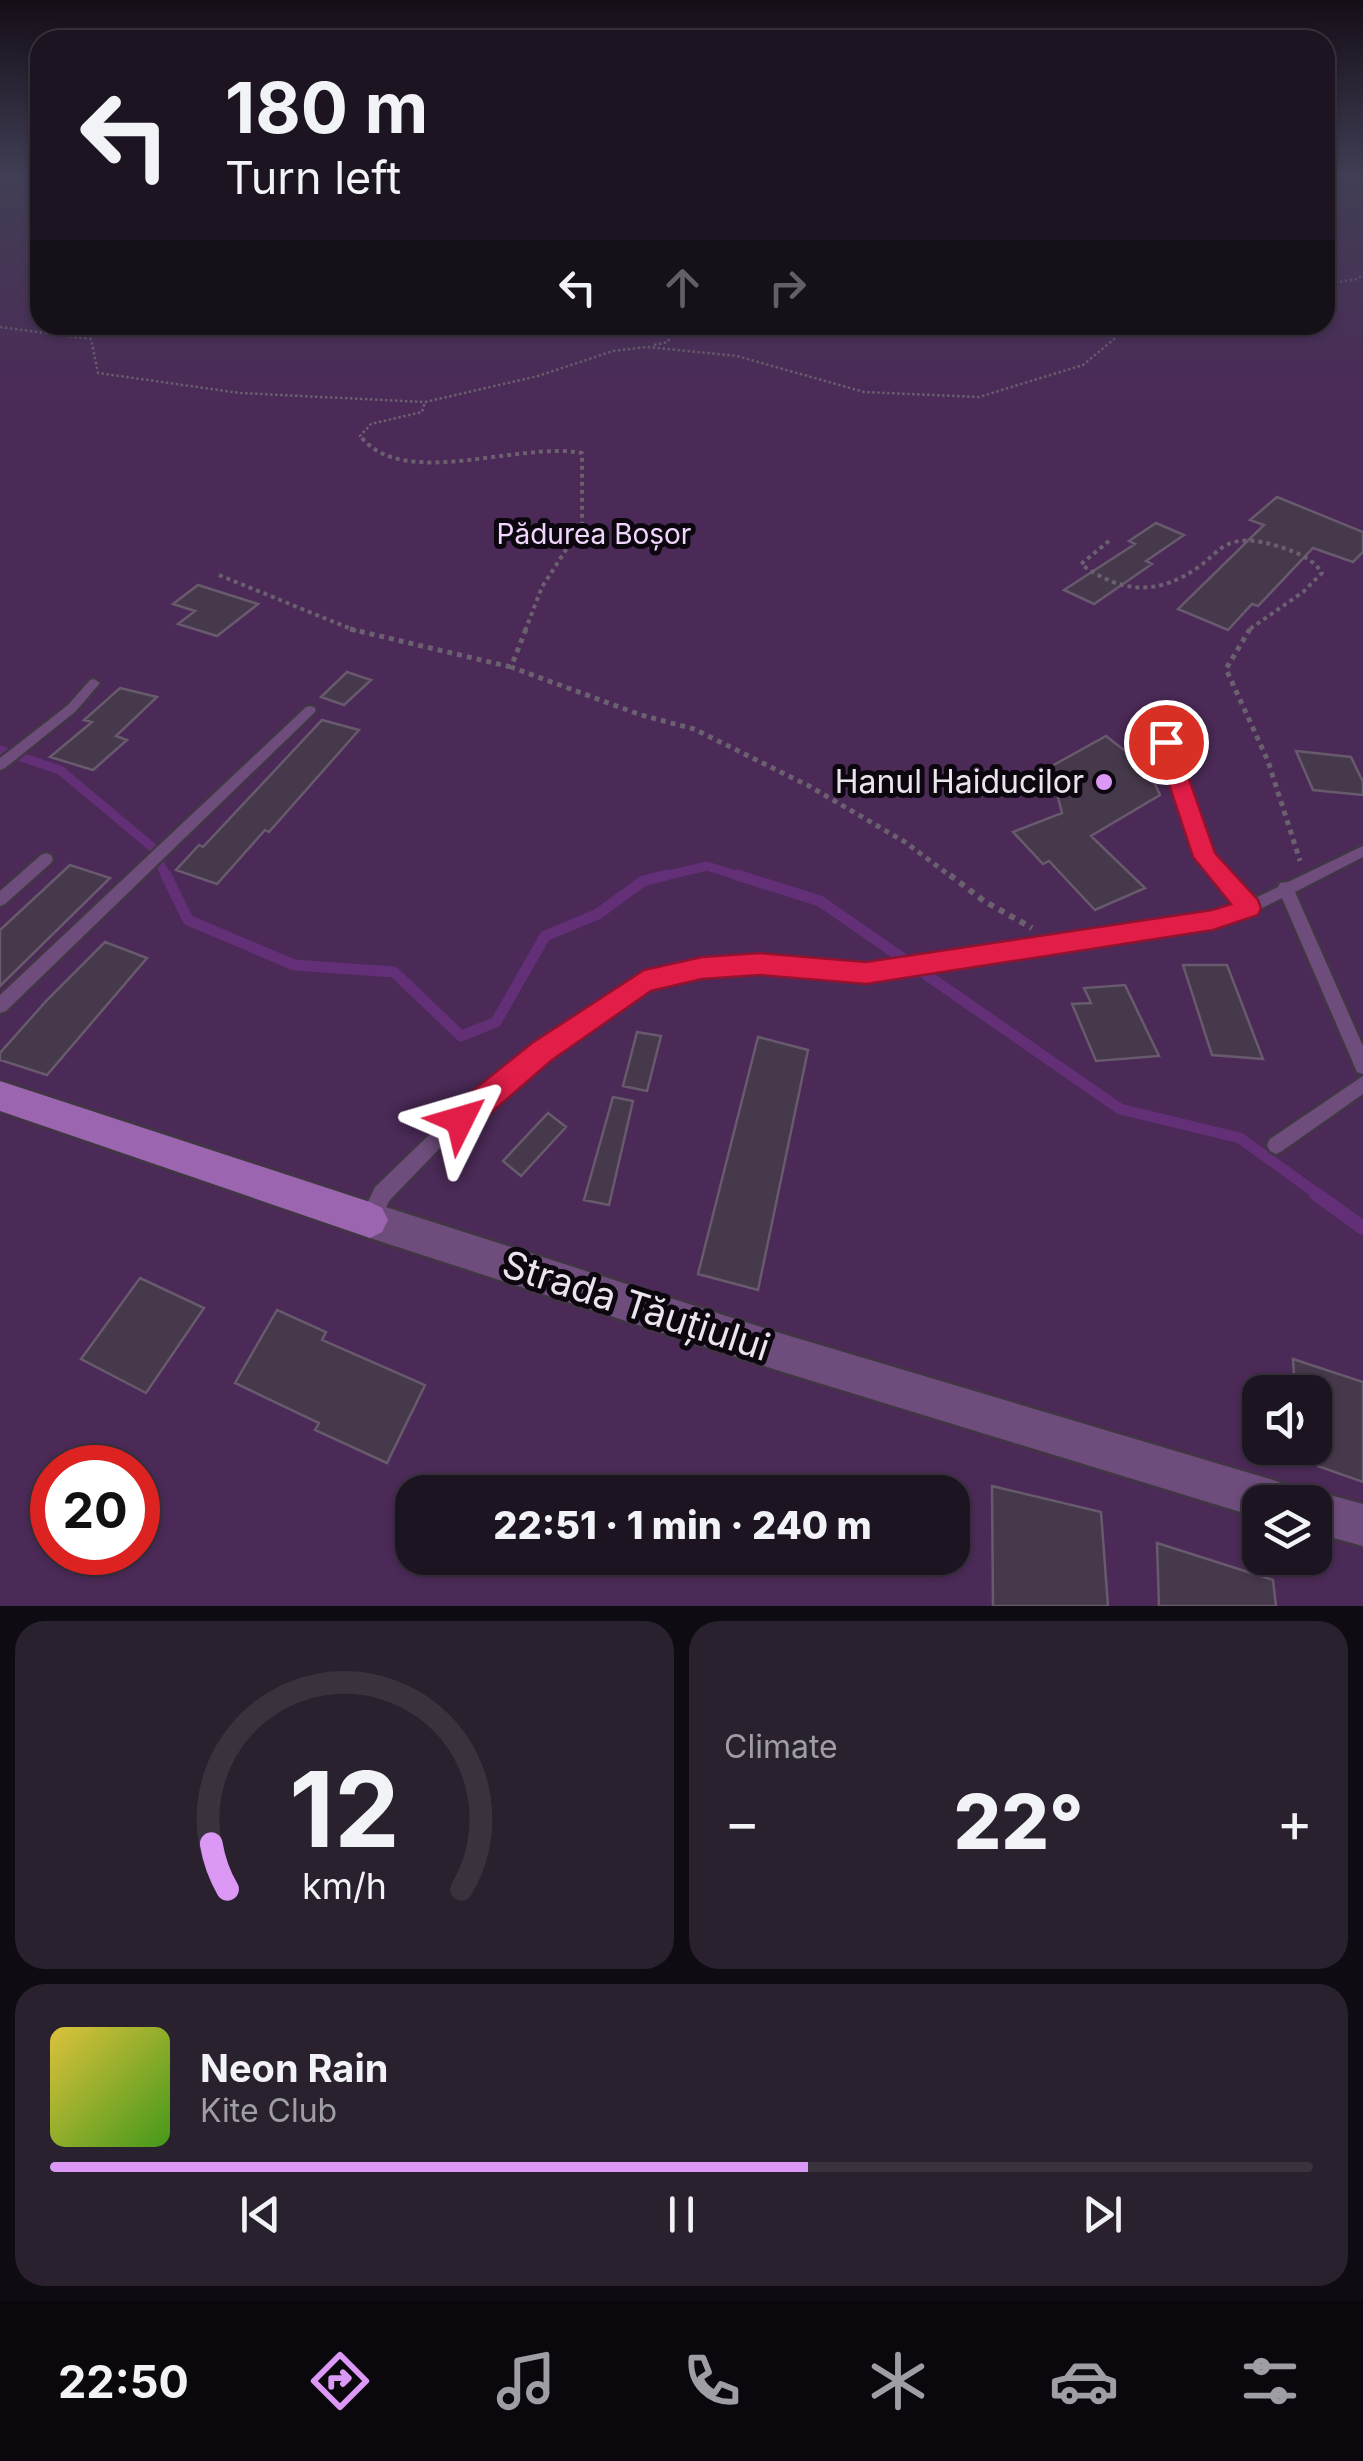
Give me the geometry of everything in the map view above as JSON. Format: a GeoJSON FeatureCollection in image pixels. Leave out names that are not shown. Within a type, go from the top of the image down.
{"type":"FeatureCollection","features":[{"type":"Feature","properties":{"kind":"main road","name":"Strada Tăuțiului"},"geometry":{"type":"LineString","coordinates":[[0,1096],[370,1220]]}},
{"type":"Feature","properties":{"kind":"street","name":"Strada Tăuțiului"},"geometry":{"type":"LineString","coordinates":[[370,1220],[783,1353],[1242,1492]]}},
{"type":"Feature","properties":{"kind":"street"},"geometry":{"type":"LineString","coordinates":[[1332,1517],[1363,1525]]}},
{"type":"Feature","properties":{"kind":"lane"},"geometry":{"type":"LineString","coordinates":[[1,764],[72,708],[94,683]]}},
{"type":"Feature","properties":{"kind":"lane"},"geometry":{"type":"LineString","coordinates":[[0,1006],[310,710]]}},
{"type":"Feature","properties":{"kind":"lane"},"geometry":{"type":"LineString","coordinates":[[1166,742],[1204,857],[1249,908]]}},
{"type":"Feature","properties":{"kind":"lane"},"geometry":{"type":"LineString","coordinates":[[370,1220],[382,1194],[433,1143],[542,1052],[644,981],[702,968],[760,964],[866,973],[1213,920],[1249,908],[1363,851]]}},
{"type":"Feature","properties":{"kind":"lane"},"geometry":{"type":"LineString","coordinates":[[0,900],[46,860]]}},
{"type":"Feature","properties":{"kind":"lane"},"geometry":{"type":"LineString","coordinates":[[1285,887],[1363,1066]]}},
{"type":"Feature","properties":{"kind":"lane"},"geometry":{"type":"LineString","coordinates":[[1276,1145],[1363,1084]]}},
{"type":"Feature","properties":{"kind":"path"},"geometry":{"type":"LineString","coordinates":[[1335,282],[1358,279],[1363,274]]}},
{"type":"Feature","properties":{"kind":"path"},"geometry":{"type":"LineString","coordinates":[[0,328],[30,332]]}},
{"type":"Feature","properties":{"kind":"path"},"geometry":{"type":"LineString","coordinates":[[58,335],[91,339],[98,373],[240,393],[424,402],[538,376],[612,351],[668,342],[670,335]]}},
{"type":"Feature","properties":{"kind":"path"},"geometry":{"type":"LineString","coordinates":[[648,347],[736,356],[864,392],[978,397],[1083,365],[1118,335]]}},
{"type":"Feature","properties":{"kind":"path"},"geometry":{"type":"LineString","coordinates":[[424,402],[422,412],[370,424],[360,436],[365,448],[384,459],[409,462],[544,448],[582,452],[582,525],[542,588],[511,667]]}},
{"type":"Feature","properties":{"kind":"path"},"geometry":{"type":"LineString","coordinates":[[1109,541],[1081,564],[1102,582],[1134,592],[1171,585],[1228,544],[1248,540],[1300,554],[1318,564],[1322,573],[1314,583],[1284,609],[1244,634],[1226,669],[1268,761],[1307,878]]}},
{"type":"Feature","properties":{"kind":"path"},"geometry":{"type":"LineString","coordinates":[[220,575],[366,636],[437,647],[511,667],[641,715],[694,729],[809,786],[905,842],[984,901],[1038,932],[1046,946]]}},
{"type":"Feature","properties":{"kind":"green space","name":"Pădurea Boșor"},"geometry":{"type":"Polygon","coordinates":[[[0,252],[30,252],[30,335],[1335,335],[1335,252],[1363,252],[1363,1606],[0,1606],[0,252]]]}},
{"type":"Feature","properties":{"kind":"building"},"geometry":{"type":"Polygon","coordinates":[[[1277,497],[1363,532],[1363,552],[1353,562],[1313,548],[1258,606],[1252,604],[1228,630],[1178,609],[1264,525],[1250,520],[1277,497]]]}},
{"type":"Feature","properties":{"kind":"building"},"geometry":{"type":"Polygon","coordinates":[[[1156,523],[1184,535],[1146,561],[1152,564],[1094,604],[1064,590],[1135,544],[1129,541],[1156,523]]]}},
{"type":"Feature","properties":{"kind":"building"},"geometry":{"type":"Polygon","coordinates":[[[198,585],[258,604],[217,636],[178,624],[195,611],[173,604],[198,585]]]}},
{"type":"Feature","properties":{"kind":"building"},"geometry":{"type":"Polygon","coordinates":[[[347,672],[371,680],[344,705],[321,697],[347,672]]]}},
{"type":"Feature","properties":{"kind":"building"},"geometry":{"type":"Polygon","coordinates":[[[120,688],[157,697],[116,736],[127,740],[93,770],[50,757],[92,722],[84,720],[120,688]]]}},
{"type":"Feature","properties":{"kind":"building"},"geometry":{"type":"Polygon","coordinates":[[[322,720],[359,730],[269,832],[265,830],[217,884],[176,870],[199,845],[203,847],[322,720]]]}},
{"type":"Feature","properties":{"kind":"building"},"geometry":{"type":"Polygon","coordinates":[[[1106,736],[1148,769],[1160,795],[1091,836],[1145,888],[1095,910],[1049,861],[1043,864],[1013,832],[1062,813],[1050,767],[1106,736]]]}},
{"type":"Feature","properties":{"kind":"building"},"geometry":{"type":"Polygon","coordinates":[[[1296,751],[1351,757],[1363,782],[1363,795],[1313,790],[1296,751]]]}},
{"type":"Feature","properties":{"kind":"building"},"geometry":{"type":"Polygon","coordinates":[[[70,865],[110,878],[0,986],[0,930],[70,865]]]}},
{"type":"Feature","properties":{"kind":"building"},"geometry":{"type":"Polygon","coordinates":[[[105,942],[147,958],[47,1075],[0,1060],[0,1053],[47,1000],[105,942]]]}},
{"type":"Feature","properties":{"kind":"building"},"geometry":{"type":"Polygon","coordinates":[[[1183,965],[1227,965],[1263,1059],[1212,1055],[1183,965]]]}},
{"type":"Feature","properties":{"kind":"building"},"geometry":{"type":"Polygon","coordinates":[[[1125,985],[1159,1056],[1096,1061],[1072,1004],[1091,1003],[1084,988],[1125,985]]]}},
{"type":"Feature","properties":{"kind":"building"},"geometry":{"type":"Polygon","coordinates":[[[637,1032],[661,1036],[647,1091],[623,1086],[637,1032]]]}},
{"type":"Feature","properties":{"kind":"building"},"geometry":{"type":"Polygon","coordinates":[[[758,1037],[808,1050],[758,1290],[698,1274],[758,1037]]]}},
{"type":"Feature","properties":{"kind":"building"},"geometry":{"type":"Polygon","coordinates":[[[613,1097],[633,1101],[609,1205],[584,1200],[613,1097]]]}},
{"type":"Feature","properties":{"kind":"building"},"geometry":{"type":"Polygon","coordinates":[[[548,1113],[566,1127],[521,1176],[503,1161],[548,1113]]]}},
{"type":"Feature","properties":{"kind":"building"},"geometry":{"type":"Polygon","coordinates":[[[140,1278],[204,1308],[146,1393],[81,1359],[140,1278]]]}},
{"type":"Feature","properties":{"kind":"building"},"geometry":{"type":"Polygon","coordinates":[[[277,1310],[326,1332],[322,1340],[425,1385],[387,1463],[315,1430],[319,1423],[235,1383],[277,1310]]]}},
{"type":"Feature","properties":{"kind":"building"},"geometry":{"type":"Polygon","coordinates":[[[1293,1359],[1363,1382],[1363,1482],[1318,1466],[1332,1465],[1332,1375],[1294,1375],[1293,1359]]]}},
{"type":"Feature","properties":{"kind":"building"},"geometry":{"type":"Polygon","coordinates":[[[992,1486],[1101,1512],[1108,1606],[993,1606],[992,1486]]]}},
{"type":"Feature","properties":{"kind":"building"},"geometry":{"type":"Polygon","coordinates":[[[1157,1543],[1242,1570],[1242,1575],[1273,1580],[1276,1606],[1159,1606],[1157,1543]]]}},
{"type":"Feature","properties":{"kind":"waterway"},"geometry":{"type":"LineString","coordinates":[[0,750],[60,770],[152,847],[167,878]]}},
{"type":"Feature","properties":{"kind":"waterway"},"geometry":{"type":"LineString","coordinates":[[656,878],[707,866],[745,878]]}},
{"type":"Feature","properties":{"kind":"waterway"},"geometry":{"type":"LineString","coordinates":[[166,875],[188,920],[294,965],[394,972],[461,1036],[496,1022],[545,936],[598,914],[643,881],[667,875]]}},
{"type":"Feature","properties":{"kind":"waterway"},"geometry":{"type":"LineString","coordinates":[[737,875],[820,901],[1120,1109],[1240,1138],[1320,1196]]}},
{"type":"Feature","properties":{"kind":"waterway"},"geometry":{"type":"LineString","coordinates":[[1316,1194],[1363,1228]]}},
{"type":"Feature","properties":{"kind":"place","name":"Hanul Haiducilor"},"geometry":{"type":"Point","coordinates":[1104,782]}},
{"type":"Feature","properties":{"kind":"route"},"geometry":{"type":"LineString","coordinates":[[460,1120],[542,1052],[644,981],[702,968],[760,964],[866,973],[1213,920],[1249,908],[1204,857],[1174,776],[1166,742]]}}]}
